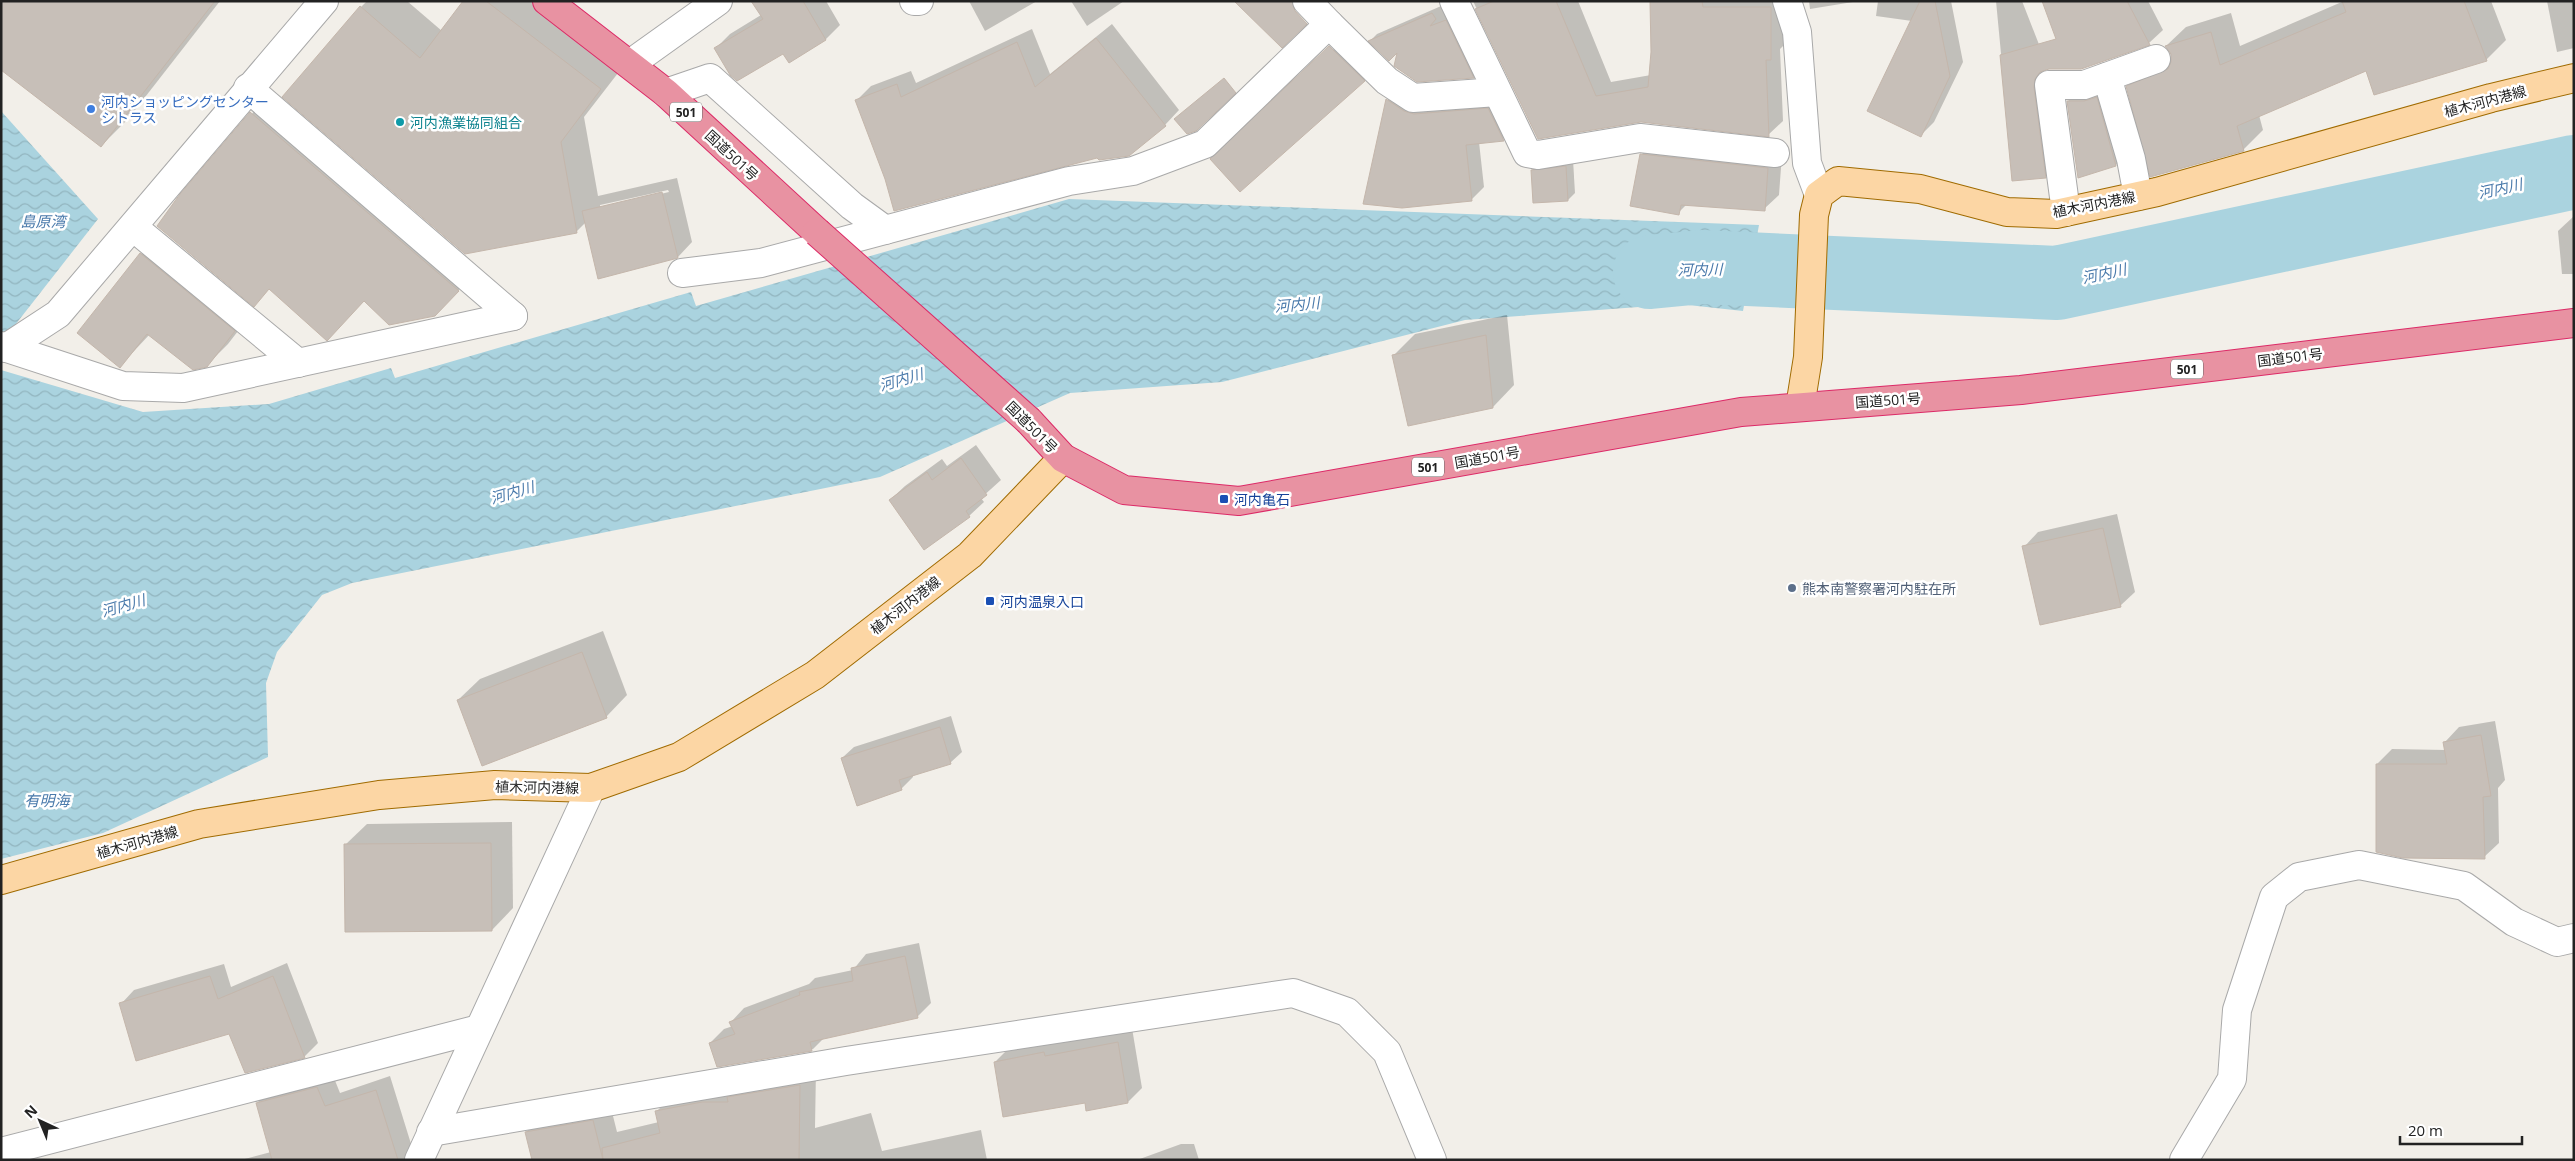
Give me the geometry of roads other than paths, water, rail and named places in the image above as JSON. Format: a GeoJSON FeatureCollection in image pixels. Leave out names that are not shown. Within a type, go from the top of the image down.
{"type":"FeatureCollection","features":[{"type":"Feature","properties":{"kind":"highway","name":"国道501号"},"geometry":{"type":"LineString","coordinates":[[547,1],[666,93],[816,232],[1028,420],[1063,458],[1124,490],[1239,501],[1741,412],[2021,390],[2574,323]]}},
{"type":"Feature","properties":{"kind":"main road","name":"植木河内港線"},"geometry":{"type":"LineString","coordinates":[[1817,205],[1838,181],[1920,189],[2008,212],[2066,212],[2138,196],[2491,98],[2574,78]]}},
{"type":"Feature","properties":{"kind":"main road"},"geometry":{"type":"LineString","coordinates":[[1800,407],[1808,357],[1817,205]]}},
{"type":"Feature","properties":{"kind":"main road","name":"植木河内港線"},"geometry":{"type":"LineString","coordinates":[[1,880],[199,824],[379,794],[495,785],[590,788],[679,757],[815,675],[970,555],[1063,458]]}},
{"type":"Feature","properties":{"kind":"street"},"geometry":{"type":"LineString","coordinates":[[4,347],[58,314],[248,88],[324,1]]}},
{"type":"Feature","properties":{"kind":"street"},"geometry":{"type":"LineString","coordinates":[[630,64],[718,1]]}},
{"type":"Feature","properties":{"kind":"street"},"geometry":{"type":"LineString","coordinates":[[914,1],[919,1]]}},
{"type":"Feature","properties":{"kind":"street"},"geometry":{"type":"LineString","coordinates":[[1307,1],[1387,81],[1413,98],[1497,92]]}},
{"type":"Feature","properties":{"kind":"street"},"geometry":{"type":"LineString","coordinates":[[1454,1],[1527,153],[1538,155],[1640,138],[1775,153]]}},
{"type":"Feature","properties":{"kind":"street"},"geometry":{"type":"LineString","coordinates":[[1787,1],[1797,32],[1807,163],[1817,205]]}},
{"type":"Feature","properties":{"kind":"street"},"geometry":{"type":"LineString","coordinates":[[682,273],[761,263],[1069,181],[1133,171],[1205,144],[1329,24]]}},
{"type":"Feature","properties":{"kind":"street"},"geometry":{"type":"LineString","coordinates":[[2066,212],[2049,85],[2084,85],[2156,59]]}},
{"type":"Feature","properties":{"kind":"street"},"geometry":{"type":"LineString","coordinates":[[2107,77],[2131,158],[2138,196]]}},
{"type":"Feature","properties":{"kind":"street"},"geometry":{"type":"LineString","coordinates":[[666,93],[710,78],[852,206],[885,230]]}},
{"type":"Feature","properties":{"kind":"street"},"geometry":{"type":"LineString","coordinates":[[4,347],[123,386],[183,388],[514,316],[248,88]]}},
{"type":"Feature","properties":{"kind":"street"},"geometry":{"type":"LineString","coordinates":[[133,227],[298,363]]}},
{"type":"Feature","properties":{"kind":"street"},"geometry":{"type":"LineString","coordinates":[[419,1160],[590,788]]}},
{"type":"Feature","properties":{"kind":"street"},"geometry":{"type":"LineString","coordinates":[[2184,1160],[2232,1079],[2237,1010],[2274,897],[2298,877],[2359,865],[2464,886],[2514,922],[2557,942],[2574,938]]}},
{"type":"Feature","properties":{"kind":"street"},"geometry":{"type":"LineString","coordinates":[[431,1132],[846,1061],[1293,993],[1347,1012],[1387,1052],[1432,1160]]}},
{"type":"Feature","properties":{"kind":"street"},"geometry":{"type":"LineString","coordinates":[[1,1152],[479,1029]]}},
{"type":"Feature","properties":{"kind":"water","name":"島原湾"},"geometry":{"type":"Polygon","coordinates":[[[1,111],[98,219],[1,343],[1,111]]]}},
{"type":"Feature","properties":{"kind":"water","name":"有明海"},"geometry":{"type":"Polygon","coordinates":[[[1069,199],[1759,225],[1743,311],[1679,304],[1465,320],[1222,382],[1070,393],[880,477],[352,583],[322,595],[277,652],[266,683],[268,757],[103,833],[1,859],[1,370],[143,412],[269,404],[391,368],[395,378],[691,292],[696,306],[1069,199]]]}},
{"type":"Feature","properties":{"kind":"waterway","name":"河内川"},"geometry":{"type":"LineString","coordinates":[[1650,272],[1702,267],[2057,283],[2574,172]]}},
{"type":"Feature","properties":{"kind":"place","name":"河内ショッピングセンター シトラス"},"geometry":{"type":"Point","coordinates":[91,109]}},
{"type":"Feature","properties":{"kind":"place","name":"河内漁業協同組合"},"geometry":{"type":"Point","coordinates":[400,122]}},
{"type":"Feature","properties":{"kind":"place","name":"河内亀石"},"geometry":{"type":"Point","coordinates":[1224,499]}},
{"type":"Feature","properties":{"kind":"place","name":"熊本南警察署河内駐在所"},"geometry":{"type":"Point","coordinates":[1792,588]}},
{"type":"Feature","properties":{"kind":"place","name":"河内温泉入口"},"geometry":{"type":"Point","coordinates":[990,601]}}]}
